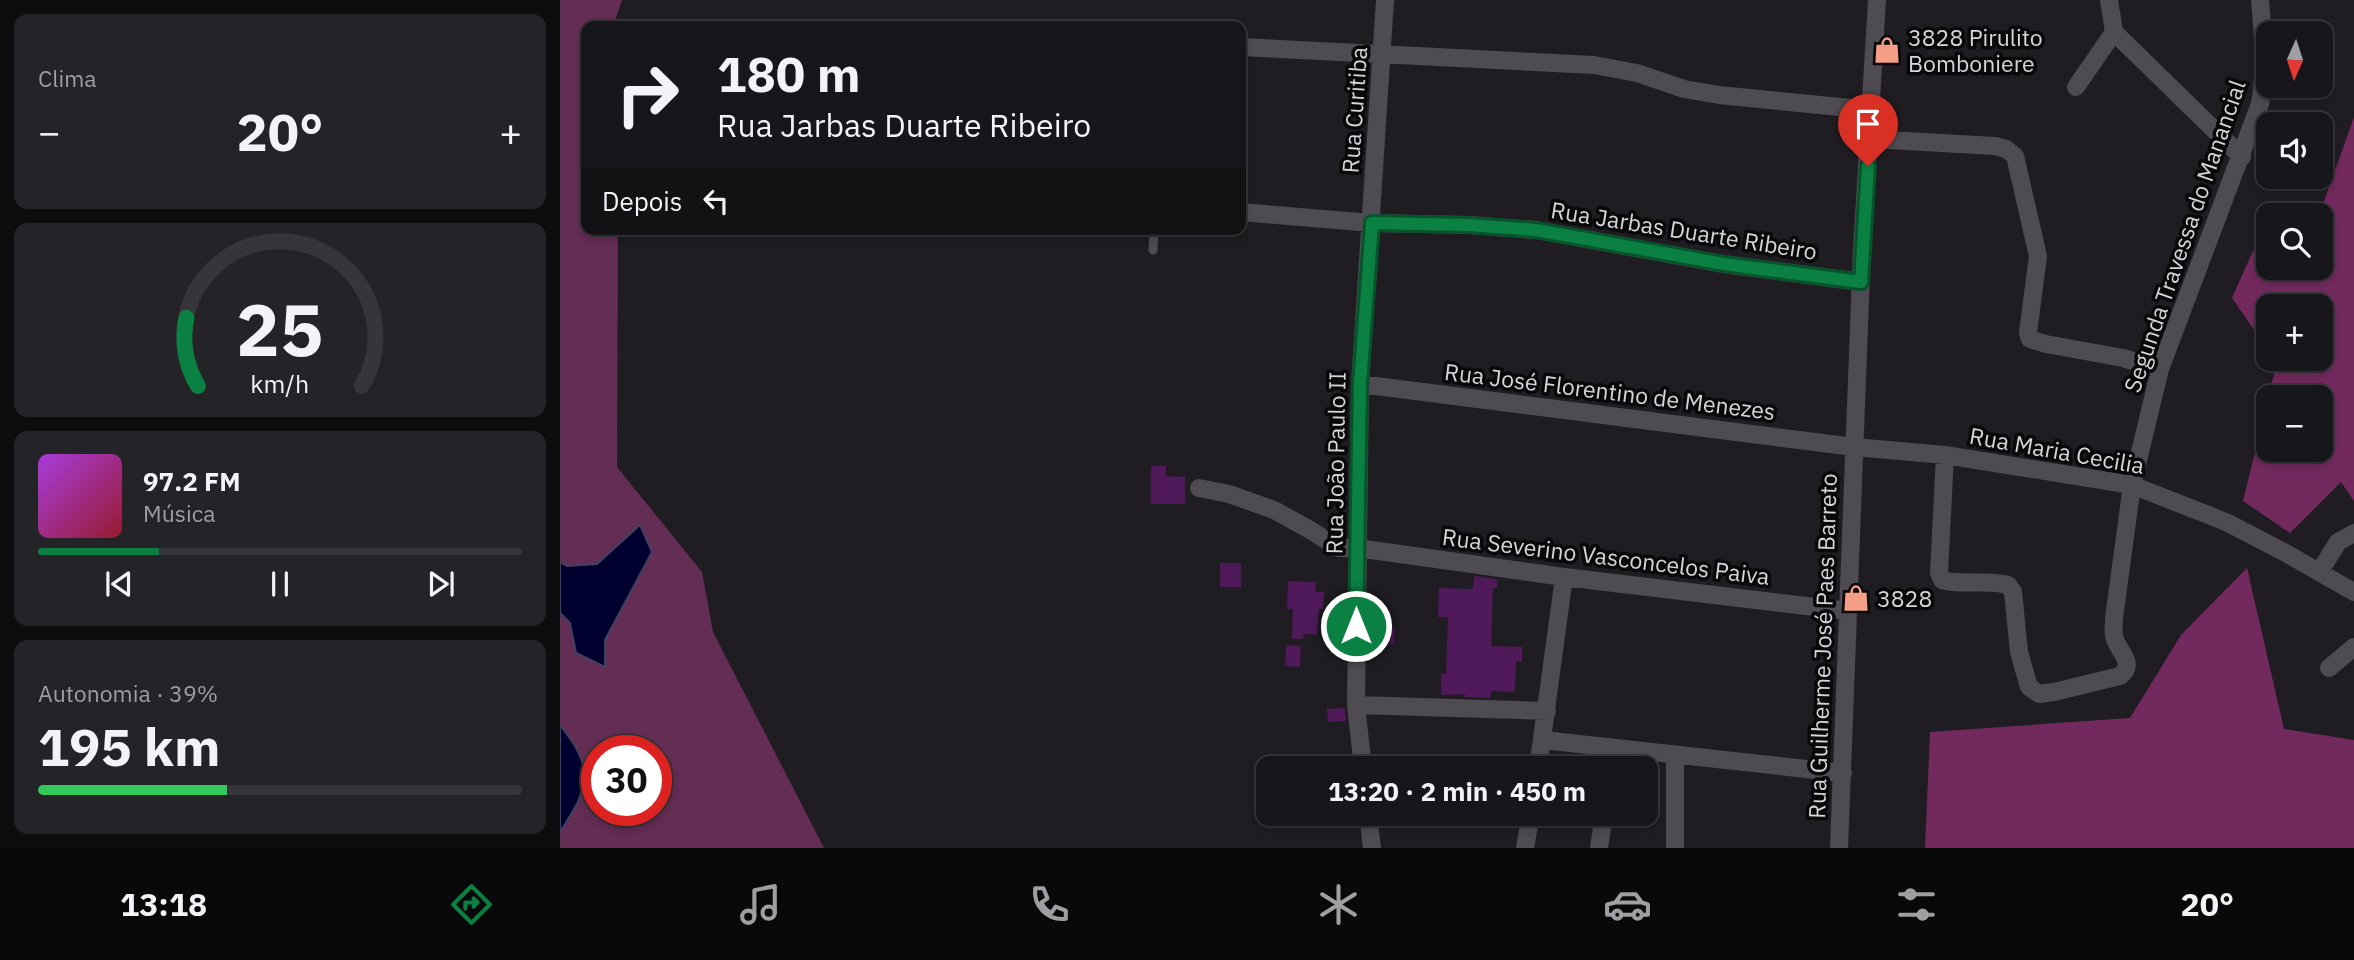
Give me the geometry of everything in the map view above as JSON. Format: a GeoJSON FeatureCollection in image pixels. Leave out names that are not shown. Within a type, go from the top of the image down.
{"type":"FeatureCollection","features":[{"type":"Feature","properties":{"kind":"street","name":"Rua Curitiba"},"geometry":{"type":"LineString","coordinates":[[1372,223],[1385,0]]}},
{"type":"Feature","properties":{"kind":"street","name":"Rua Guilherme José Paes Barreto"},"geometry":{"type":"LineString","coordinates":[[1839,848],[1861,282],[1877,0]]}},
{"type":"Feature","properties":{"kind":"street"},"geometry":{"type":"LineString","coordinates":[[2109,0],[2114,32],[2242,157]]}},
{"type":"Feature","properties":{"kind":"street","name":"Segunda Travessa do Manancial"},"geometry":{"type":"LineString","coordinates":[[1945,455],[1938,573],[1942,580],[1953,583],[1996,582],[2008,585],[2013,592],[2019,652],[2029,687],[2039,694],[2120,676],[2128,667],[2114,635],[2114,618],[2132,485],[2160,369],[2260,104],[2264,78],[2260,0]]}},
{"type":"Feature","properties":{"kind":"street"},"geometry":{"type":"LineString","coordinates":[[2076,87],[2114,32]]}},
{"type":"Feature","properties":{"kind":"street"},"geometry":{"type":"LineString","coordinates":[[1246,47],[1594,65],[1637,73],[1684,89],[1707,93],[1870,110]]}},
{"type":"Feature","properties":{"kind":"street"},"geometry":{"type":"LineString","coordinates":[[1870,139],[1979,144],[2006,149],[2015,156],[2038,256],[2029,339],[2123,358],[2160,369]]}},
{"type":"Feature","properties":{"kind":"street","name":"Rua Jarbas Duarte Ribeiro"},"geometry":{"type":"LineString","coordinates":[[1246,212],[1372,223],[1469,225],[1536,230],[1724,264],[1861,282]]}},
{"type":"Feature","properties":{"kind":"street","name":"Rua João Paulo II"},"geometry":{"type":"LineString","coordinates":[[1362,756],[1356,705],[1360,384],[1372,223]]}},
{"type":"Feature","properties":{"kind":"street","name":"Rua José Florentino de Menezes"},"geometry":{"type":"LineString","coordinates":[[1360,384],[1854,447]]}},
{"type":"Feature","properties":{"kind":"street","name":"Rua Maria Cecilia"},"geometry":{"type":"LineString","coordinates":[[1854,447],[1945,455],[2132,485],[2226,522],[2320,571],[2354,592]]}},
{"type":"Feature","properties":{"kind":"street","name":"Rua Severino Vasconcelos Paiva"},"geometry":{"type":"LineString","coordinates":[[1199,488],[1229,494],[1274,510],[1338,548],[1357,548],[1564,577],[1848,611]]}},
{"type":"Feature","properties":{"kind":"street"},"geometry":{"type":"LineString","coordinates":[[2320,571],[2339,542],[2354,533]]}},
{"type":"Feature","properties":{"kind":"street"},"geometry":{"type":"LineString","coordinates":[[1540,756],[1564,577]]}},
{"type":"Feature","properties":{"kind":"street"},"geometry":{"type":"LineString","coordinates":[[2329,668],[2354,647]]}},
{"type":"Feature","properties":{"kind":"street"},"geometry":{"type":"LineString","coordinates":[[1356,705],[1546,711]]}},
{"type":"Feature","properties":{"kind":"street"},"geometry":{"type":"LineString","coordinates":[[1543,740],[1843,773]]}},
{"type":"Feature","properties":{"kind":"street"},"geometry":{"type":"LineString","coordinates":[[1613,756],[1614,749]]}},
{"type":"Feature","properties":{"kind":"street"},"geometry":{"type":"LineString","coordinates":[[1675,756],[1675,848]]}},
{"type":"Feature","properties":{"kind":"street"},"geometry":{"type":"LineString","coordinates":[[1369,826],[1372,848]]}},
{"type":"Feature","properties":{"kind":"street"},"geometry":{"type":"LineString","coordinates":[[1525,848],[1529,826]]}},
{"type":"Feature","properties":{"kind":"street"},"geometry":{"type":"LineString","coordinates":[[1599,848],[1602,826]]}},
{"type":"Feature","properties":{"kind":"lane"},"geometry":{"type":"LineString","coordinates":[[1153,250],[1154,235]]}},
{"type":"Feature","properties":{"kind":"shaded area"},"geometry":{"type":"Polygon","coordinates":[[[560,0],[622,0],[615,21],[581,21],[581,235],[618,235],[617,467],[702,572],[713,632],[824,848],[560,848],[560,832],[576,806],[574,743],[560,725],[560,613],[570,623],[576,653],[605,640],[652,552],[640,525],[597,564],[567,566],[560,562],[560,0]]]}},
{"type":"Feature","properties":{"kind":"shaded area"},"geometry":{"type":"Polygon","coordinates":[[[2354,117],[2354,501],[2341,482],[2290,533],[2243,501],[2256,448],[2256,462],[2333,462],[2333,385],[2271,385],[2275,371],[2333,371],[2333,294],[2256,294],[2256,333],[2232,298],[2253,251],[2256,252],[2256,280],[2333,280],[2333,203],[2323,203],[2328,189],[2333,189],[2333,176],[2354,117]]]}},
{"type":"Feature","properties":{"kind":"shaded area"},"geometry":{"type":"Polygon","coordinates":[[[2247,568],[2284,729],[2354,740],[2354,848],[1925,848],[1930,732],[2130,718],[2181,635],[2247,568]]]}},
{"type":"Feature","properties":{"kind":"water"},"geometry":{"type":"Polygon","coordinates":[[[640,525],[652,552],[605,640],[605,667],[576,653],[570,623],[560,613],[560,562],[567,566],[597,564],[640,525]]]}},
{"type":"Feature","properties":{"kind":"water"},"geometry":{"type":"Polygon","coordinates":[[[560,725],[581,760],[581,793],[560,832],[560,725]]]}},
{"type":"Feature","properties":{"kind":"building"},"geometry":{"type":"Polygon","coordinates":[[[1151,466],[1166,466],[1166,476],[1185,477],[1185,504],[1151,504],[1151,466]]]}},
{"type":"Feature","properties":{"kind":"building"},"geometry":{"type":"Polygon","coordinates":[[[1220,563],[1241,563],[1241,587],[1220,587],[1220,563]]]}},
{"type":"Feature","properties":{"kind":"building"},"geometry":{"type":"Polygon","coordinates":[[[1474,576],[1497,579],[1497,588],[1493,588],[1491,646],[1522,647],[1522,662],[1516,661],[1515,692],[1491,691],[1490,698],[1464,697],[1465,694],[1441,695],[1441,674],[1446,674],[1448,617],[1438,617],[1439,588],[1473,589],[1474,576]]]}},
{"type":"Feature","properties":{"kind":"building"},"geometry":{"type":"Polygon","coordinates":[[[1288,581],[1316,582],[1315,592],[1324,592],[1323,609],[1319,609],[1317,635],[1304,634],[1303,639],[1292,639],[1293,609],[1287,609],[1288,581]]]}},
{"type":"Feature","properties":{"kind":"building"},"geometry":{"type":"Polygon","coordinates":[[[1374,627],[1395,628],[1394,644],[1374,643],[1374,627]]]}},
{"type":"Feature","properties":{"kind":"building"},"geometry":{"type":"Polygon","coordinates":[[[1286,645],[1301,646],[1300,667],[1285,666],[1286,645]]]}},
{"type":"Feature","properties":{"kind":"building"},"geometry":{"type":"Polygon","coordinates":[[[1345,708],[1346,721],[1328,722],[1327,709],[1345,708]]]}},
{"type":"Feature","properties":{"kind":"place","name":"3828 Pirulito Bomboniere"},"geometry":{"type":"Point","coordinates":[1887,50]}},
{"type":"Feature","properties":{"kind":"place","name":"3828"},"geometry":{"type":"Point","coordinates":[1856,598]}},
{"type":"Feature","properties":{"kind":"route"},"geometry":{"type":"LineString","coordinates":[[1356,626],[1360,384],[1372,223],[1469,225],[1536,230],[1724,264],[1861,282],[1868,166]]}}]}
